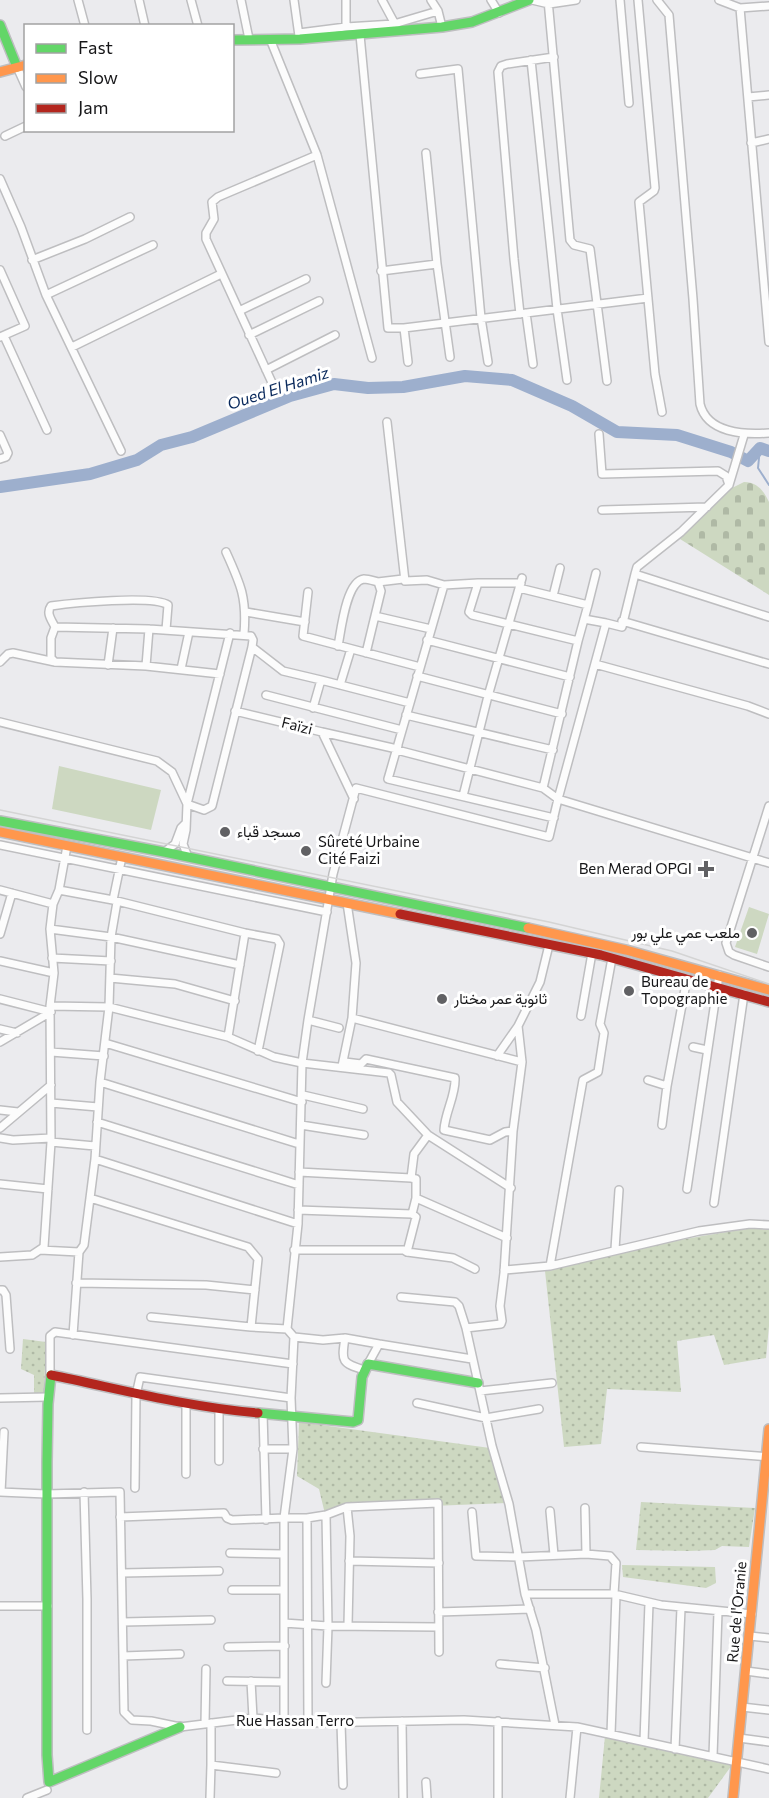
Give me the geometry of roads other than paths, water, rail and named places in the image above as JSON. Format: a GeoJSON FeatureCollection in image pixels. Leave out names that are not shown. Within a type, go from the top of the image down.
{"type":"FeatureCollection","features":[{"type":"Feature","properties":{"kind":"main road"},"geometry":{"type":"LineString","coordinates":[[234,39],[360,35],[397,27],[442,27],[472,22],[530,0]]}},
{"type":"Feature","properties":{"kind":"main road"},"geometry":{"type":"LineString","coordinates":[[0,26],[21,66],[0,72]]}},
{"type":"Feature","properties":{"kind":"main road"},"geometry":{"type":"LineString","coordinates":[[0,821],[164,852],[580,939],[769,990]]}},
{"type":"Feature","properties":{"kind":"main road"},"geometry":{"type":"LineString","coordinates":[[0,832],[592,953],[769,1002]]}},
{"type":"Feature","properties":{"kind":"main road"},"geometry":{"type":"LineString","coordinates":[[180,1727],[48,1786],[46,1494],[50,1375],[114,1388],[136,1395],[219,1410],[263,1413],[292,1418],[356,1421],[366,1367],[423,1375],[479,1387]]}},
{"type":"Feature","properties":{"kind":"main road","name":"Rue de l'Oranie"},"geometry":{"type":"LineString","coordinates":[[733,1798],[753,1614],[769,1429]]}},
{"type":"Feature","properties":{"kind":"street"},"geometry":{"type":"LineString","coordinates":[[78,0],[84,24]]}},
{"type":"Feature","properties":{"kind":"street"},"geometry":{"type":"LineString","coordinates":[[139,0],[145,24]]}},
{"type":"Feature","properties":{"kind":"street"},"geometry":{"type":"LineString","coordinates":[[191,0],[197,24]]}},
{"type":"Feature","properties":{"kind":"street"},"geometry":{"type":"LineString","coordinates":[[241,0],[249,39]]}},
{"type":"Feature","properties":{"kind":"street"},"geometry":{"type":"LineString","coordinates":[[294,0],[299,36],[346,27],[397,27],[438,11]]}},
{"type":"Feature","properties":{"kind":"street"},"geometry":{"type":"LineString","coordinates":[[346,0],[346,27]]}},
{"type":"Feature","properties":{"kind":"street"},"geometry":{"type":"LineString","coordinates":[[382,0],[397,27]]}},
{"type":"Feature","properties":{"kind":"street"},"geometry":{"type":"LineString","coordinates":[[431,0],[438,11],[442,27]]}},
{"type":"Feature","properties":{"kind":"street"},"geometry":{"type":"LineString","coordinates":[[491,0],[499,13]]}},
{"type":"Feature","properties":{"kind":"street"},"geometry":{"type":"LineString","coordinates":[[530,0],[549,2],[576,0]]}},
{"type":"Feature","properties":{"kind":"street"},"geometry":{"type":"LineString","coordinates":[[620,0],[630,103]]}},
{"type":"Feature","properties":{"kind":"street"},"geometry":{"type":"LineString","coordinates":[[638,0],[655,188],[639,202],[655,374],[662,412]]}},
{"type":"Feature","properties":{"kind":"street"},"geometry":{"type":"LineString","coordinates":[[657,0],[669,15],[700,404],[703,414],[710,422],[720,427],[744,435],[769,434]]}},
{"type":"Feature","properties":{"kind":"street"},"geometry":{"type":"LineString","coordinates":[[719,0],[740,8],[769,6]]}},
{"type":"Feature","properties":{"kind":"street"},"geometry":{"type":"LineString","coordinates":[[549,2],[570,240],[574,244],[590,249],[607,381]]}},
{"type":"Feature","properties":{"kind":"street"},"geometry":{"type":"LineString","coordinates":[[740,8],[767,297],[769,342]]}},
{"type":"Feature","properties":{"kind":"street"},"geometry":{"type":"LineString","coordinates":[[360,35],[388,328],[404,328],[648,298]]}},
{"type":"Feature","properties":{"kind":"street"},"geometry":{"type":"LineString","coordinates":[[270,39],[317,155],[372,358]]}},
{"type":"Feature","properties":{"kind":"street"},"geometry":{"type":"LineString","coordinates":[[533,364],[523,313],[498,72],[501,66],[554,57]]}},
{"type":"Feature","properties":{"kind":"street"},"geometry":{"type":"LineString","coordinates":[[531,60],[556,309],[567,380]]}},
{"type":"Feature","properties":{"kind":"street"},"geometry":{"type":"LineString","coordinates":[[420,74],[458,69],[481,318],[488,362]]}},
{"type":"Feature","properties":{"kind":"street"},"geometry":{"type":"LineString","coordinates":[[748,97],[769,95]]}},
{"type":"Feature","properties":{"kind":"street"},"geometry":{"type":"LineString","coordinates":[[4,136],[24,127]]}},
{"type":"Feature","properties":{"kind":"street"},"geometry":{"type":"LineString","coordinates":[[751,143],[769,140]]}},
{"type":"Feature","properties":{"kind":"street"},"geometry":{"type":"LineString","coordinates":[[426,153],[437,264],[450,357]]}},
{"type":"Feature","properties":{"kind":"street"},"geometry":{"type":"LineString","coordinates":[[274,387],[221,274],[206,239],[206,233],[214,219],[212,202],[218,197],[317,155]]}},
{"type":"Feature","properties":{"kind":"street"},"geometry":{"type":"LineString","coordinates":[[0,179],[21,227],[46,295],[121,451]]}},
{"type":"Feature","properties":{"kind":"street"},"geometry":{"type":"LineString","coordinates":[[32,260],[85,239],[130,217]]}},
{"type":"Feature","properties":{"kind":"street"},"geometry":{"type":"LineString","coordinates":[[46,295],[153,245]]}},
{"type":"Feature","properties":{"kind":"street"},"geometry":{"type":"LineString","coordinates":[[381,271],[437,264]]}},
{"type":"Feature","properties":{"kind":"street"},"geometry":{"type":"LineString","coordinates":[[0,270],[25,326],[2,336],[47,430]]}},
{"type":"Feature","properties":{"kind":"street"},"geometry":{"type":"LineString","coordinates":[[72,347],[221,274]]}},
{"type":"Feature","properties":{"kind":"street"},"geometry":{"type":"LineString","coordinates":[[239,311],[306,279]]}},
{"type":"Feature","properties":{"kind":"street"},"geometry":{"type":"LineString","coordinates":[[249,335],[319,301]]}},
{"type":"Feature","properties":{"kind":"street"},"geometry":{"type":"LineString","coordinates":[[404,328],[408,362]]}},
{"type":"Feature","properties":{"kind":"street"},"geometry":{"type":"LineString","coordinates":[[266,370],[334,335]]}},
{"type":"Feature","properties":{"kind":"street"},"geometry":{"type":"LineString","coordinates":[[387,422],[403,552],[404,579]]}},
{"type":"Feature","properties":{"kind":"street"},"geometry":{"type":"LineString","coordinates":[[599,434],[602,474],[718,471],[730,481]]}},
{"type":"Feature","properties":{"kind":"street"},"geometry":{"type":"LineString","coordinates":[[0,435],[8,453],[6,457],[0,459]]}},
{"type":"Feature","properties":{"kind":"street"},"geometry":{"type":"LineString","coordinates":[[584,619],[622,627],[637,567],[707,507],[730,481],[744,435]]}},
{"type":"Feature","properties":{"kind":"street"},"geometry":{"type":"LineString","coordinates":[[602,510],[707,507]]}},
{"type":"Feature","properties":{"kind":"street"},"geometry":{"type":"LineString","coordinates":[[226,552],[243,589],[246,612],[244,634]]}},
{"type":"Feature","properties":{"kind":"street"},"geometry":{"type":"LineString","coordinates":[[554,596],[560,568]]}},
{"type":"Feature","properties":{"kind":"street"},"geometry":{"type":"LineString","coordinates":[[543,788],[596,573]]}},
{"type":"Feature","properties":{"kind":"street"},"geometry":{"type":"LineString","coordinates":[[635,574],[769,617]]}},
{"type":"Feature","properties":{"kind":"street"},"geometry":{"type":"LineString","coordinates":[[338,646],[349,593],[356,583],[363,579],[378,582],[404,579],[405,581],[427,580],[444,585],[521,583],[554,596],[588,605]]}},
{"type":"Feature","properties":{"kind":"street"},"geometry":{"type":"LineString","coordinates":[[366,653],[381,591],[378,582]]}},
{"type":"Feature","properties":{"kind":"street"},"geometry":{"type":"LineString","coordinates":[[478,583],[469,612],[475,616],[578,641]]}},
{"type":"Feature","properties":{"kind":"street"},"geometry":{"type":"LineString","coordinates":[[463,796],[488,696],[521,583]]}},
{"type":"Feature","properties":{"kind":"street"},"geometry":{"type":"LineString","coordinates":[[397,749],[444,585]]}},
{"type":"Feature","properties":{"kind":"street"},"geometry":{"type":"LineString","coordinates":[[308,592],[303,636],[420,667]]}},
{"type":"Feature","properties":{"kind":"street"},"geometry":{"type":"LineString","coordinates":[[55,662],[51,658],[51,638],[55,627],[48,610],[51,606],[102,601],[163,602],[168,604],[166,630]]}},
{"type":"Feature","properties":{"kind":"street"},"geometry":{"type":"LineString","coordinates":[[246,612],[305,622]]}},
{"type":"Feature","properties":{"kind":"street"},"geometry":{"type":"LineString","coordinates":[[375,615],[431,629]]}},
{"type":"Feature","properties":{"kind":"street"},"geometry":{"type":"LineString","coordinates":[[622,621],[769,664]]}},
{"type":"Feature","properties":{"kind":"street"},"geometry":{"type":"LineString","coordinates":[[287,1329],[298,1224],[302,1063],[333,874],[356,788],[549,837],[606,623]]}},
{"type":"Feature","properties":{"kind":"street"},"geometry":{"type":"LineString","coordinates":[[0,722],[157,761],[172,772],[187,804],[204,810],[212,806],[253,638],[249,634],[55,627]]}},
{"type":"Feature","properties":{"kind":"street"},"geometry":{"type":"LineString","coordinates":[[108,665],[113,628]]}},
{"type":"Feature","properties":{"kind":"street"},"geometry":{"type":"LineString","coordinates":[[146,666],[149,629]]}},
{"type":"Feature","properties":{"kind":"street"},"geometry":{"type":"LineString","coordinates":[[181,669],[189,632]]}},
{"type":"Feature","properties":{"kind":"street"},"geometry":{"type":"LineString","coordinates":[[164,852],[180,841],[186,830],[189,795],[230,633]]}},
{"type":"Feature","properties":{"kind":"street"},"geometry":{"type":"LineString","coordinates":[[427,640],[570,677]]}},
{"type":"Feature","properties":{"kind":"street"},"geometry":{"type":"LineString","coordinates":[[252,647],[283,671],[410,703]]}},
{"type":"Feature","properties":{"kind":"street"},"geometry":{"type":"LineString","coordinates":[[340,685],[351,649]]}},
{"type":"Feature","properties":{"kind":"street"},"geometry":{"type":"LineString","coordinates":[[0,662],[4,653],[13,653],[55,662],[146,666],[220,674]]}},
{"type":"Feature","properties":{"kind":"street"},"geometry":{"type":"LineString","coordinates":[[595,664],[748,706],[769,714]]}},
{"type":"Feature","properties":{"kind":"street"},"geometry":{"type":"LineString","coordinates":[[417,676],[562,714]]}},
{"type":"Feature","properties":{"kind":"street"},"geometry":{"type":"LineString","coordinates":[[313,708],[321,680]]}},
{"type":"Feature","properties":{"kind":"street"},"geometry":{"type":"LineString","coordinates":[[266,695],[402,730]]}},
{"type":"Feature","properties":{"kind":"street","name":"Faïzi"},"geometry":{"type":"LineString","coordinates":[[235,711],[322,732],[354,799]]}},
{"type":"Feature","properties":{"kind":"street"},"geometry":{"type":"LineString","coordinates":[[406,715],[388,779],[554,818]]}},
{"type":"Feature","properties":{"kind":"street"},"geometry":{"type":"LineString","coordinates":[[406,715],[553,750]]}},
{"type":"Feature","properties":{"kind":"street"},"geometry":{"type":"LineString","coordinates":[[322,732],[397,749],[543,788],[558,799],[769,863]]}},
{"type":"Feature","properties":{"kind":"street"},"geometry":{"type":"LineString","coordinates":[[181,792],[189,795]]}},
{"type":"Feature","properties":{"kind":"street"},"geometry":{"type":"LineString","coordinates":[[769,806],[751,858],[726,947],[729,952],[769,967]]}},
{"type":"Feature","properties":{"kind":"street"},"geometry":{"type":"LineString","coordinates":[[180,841],[188,857]]}},
{"type":"Feature","properties":{"kind":"street"},"geometry":{"type":"LineString","coordinates":[[0,845],[327,912]]}},
{"type":"Feature","properties":{"kind":"street"},"geometry":{"type":"LineString","coordinates":[[0,1257],[32,1255],[44,1247],[51,1140],[51,1009],[54,973],[50,928],[53,904],[59,890],[67,846]]}},
{"type":"Feature","properties":{"kind":"street"},"geometry":{"type":"LineString","coordinates":[[73,1335],[79,1252],[84,1245],[95,1159],[100,1082],[109,1007],[111,937],[122,857]]}},
{"type":"Feature","properties":{"kind":"street"},"geometry":{"type":"LineString","coordinates":[[0,890],[53,904]]}},
{"type":"Feature","properties":{"kind":"street"},"geometry":{"type":"LineString","coordinates":[[59,890],[277,939],[280,944],[258,1051]]}},
{"type":"Feature","properties":{"kind":"street"},"geometry":{"type":"LineString","coordinates":[[0,934],[12,893]]}},
{"type":"Feature","properties":{"kind":"street"},"geometry":{"type":"LineString","coordinates":[[343,1064],[352,1018],[356,963],[347,903]]}},
{"type":"Feature","properties":{"kind":"street"},"geometry":{"type":"LineString","coordinates":[[50,928],[111,937],[240,965]]}},
{"type":"Feature","properties":{"kind":"street"},"geometry":{"type":"LineString","coordinates":[[228,1037],[245,933]]}},
{"type":"Feature","properties":{"kind":"street"},"geometry":{"type":"LineString","coordinates":[[497,1056],[518,1026],[540,982],[549,945]]}},
{"type":"Feature","properties":{"kind":"street"},"geometry":{"type":"LineString","coordinates":[[581,1016],[592,953]]}},
{"type":"Feature","properties":{"kind":"street"},"geometry":{"type":"LineString","coordinates":[[52,958],[111,961]]}},
{"type":"Feature","properties":{"kind":"street"},"geometry":{"type":"LineString","coordinates":[[550,1266],[584,1080],[598,1072],[604,1033],[600,1024],[612,958]]}},
{"type":"Feature","properties":{"kind":"street"},"geometry":{"type":"LineString","coordinates":[[0,961],[54,973]]}},
{"type":"Feature","properties":{"kind":"street"},"geometry":{"type":"LineString","coordinates":[[687,1189],[718,975]]}},
{"type":"Feature","properties":{"kind":"street"},"geometry":{"type":"LineString","coordinates":[[110,978],[175,984],[235,1001]]}},
{"type":"Feature","properties":{"kind":"street"},"geometry":{"type":"LineString","coordinates":[[662,1125],[687,978]]}},
{"type":"Feature","properties":{"kind":"street"},"geometry":{"type":"LineString","coordinates":[[714,1203],[744,994]]}},
{"type":"Feature","properties":{"kind":"street"},"geometry":{"type":"LineString","coordinates":[[0,999],[51,1009],[109,1007],[228,1037],[274,1057],[302,1063],[361,1064],[366,1059],[455,1078],[444,1130],[490,1140],[505,1132],[513,1131]]}},
{"type":"Feature","properties":{"kind":"street"},"geometry":{"type":"LineString","coordinates":[[0,1042],[51,1009]]}},
{"type":"Feature","properties":{"kind":"street"},"geometry":{"type":"LineString","coordinates":[[352,1018],[522,1062]]}},
{"type":"Feature","properties":{"kind":"street"},"geometry":{"type":"LineString","coordinates":[[308,1020],[339,1028]]}},
{"type":"Feature","properties":{"kind":"street"},"geometry":{"type":"LineString","coordinates":[[466,1328],[501,1324],[502,1322],[500,1306],[511,1188],[513,1131],[522,1062],[518,1026]]}},
{"type":"Feature","properties":{"kind":"street"},"geometry":{"type":"LineString","coordinates":[[0,1029],[17,1033]]}},
{"type":"Feature","properties":{"kind":"street"},"geometry":{"type":"LineString","coordinates":[[105,1042],[302,1099],[363,1109]]}},
{"type":"Feature","properties":{"kind":"street"},"geometry":{"type":"LineString","coordinates":[[693,1047],[707,1050]]}},
{"type":"Feature","properties":{"kind":"street"},"geometry":{"type":"LineString","coordinates":[[51,1052],[104,1056]]}},
{"type":"Feature","properties":{"kind":"street"},"geometry":{"type":"LineString","coordinates":[[343,1064],[389,1073],[397,1102],[428,1135],[511,1188]]}},
{"type":"Feature","properties":{"kind":"street"},"geometry":{"type":"LineString","coordinates":[[648,1080],[667,1086]]}},
{"type":"Feature","properties":{"kind":"street"},"geometry":{"type":"LineString","coordinates":[[100,1082],[299,1144]]}},
{"type":"Feature","properties":{"kind":"street"},"geometry":{"type":"LineString","coordinates":[[0,1128],[51,1085]]}},
{"type":"Feature","properties":{"kind":"street"},"geometry":{"type":"LineString","coordinates":[[51,1103],[98,1107]]}},
{"type":"Feature","properties":{"kind":"street"},"geometry":{"type":"LineString","coordinates":[[0,1110],[18,1112]]}},
{"type":"Feature","properties":{"kind":"street"},"geometry":{"type":"LineString","coordinates":[[97,1122],[299,1185]]}},
{"type":"Feature","properties":{"kind":"street"},"geometry":{"type":"LineString","coordinates":[[301,1125],[364,1134]]}},
{"type":"Feature","properties":{"kind":"street"},"geometry":{"type":"LineString","coordinates":[[411,1178],[414,1154],[428,1135]]}},
{"type":"Feature","properties":{"kind":"street"},"geometry":{"type":"LineString","coordinates":[[0,1138],[51,1140],[95,1146]]}},
{"type":"Feature","properties":{"kind":"street"},"geometry":{"type":"LineString","coordinates":[[95,1159],[298,1224]]}},
{"type":"Feature","properties":{"kind":"street"},"geometry":{"type":"LineString","coordinates":[[299,1172],[417,1179],[412,1214]]}},
{"type":"Feature","properties":{"kind":"street"},"geometry":{"type":"LineString","coordinates":[[0,1185],[48,1189]]}},
{"type":"Feature","properties":{"kind":"street"},"geometry":{"type":"LineString","coordinates":[[615,1249],[619,1190]]}},
{"type":"Feature","properties":{"kind":"street"},"geometry":{"type":"LineString","coordinates":[[90,1198],[248,1246],[258,1259],[251,1327]]}},
{"type":"Feature","properties":{"kind":"street"},"geometry":{"type":"LineString","coordinates":[[416,1198],[507,1238]]}},
{"type":"Feature","properties":{"kind":"street"},"geometry":{"type":"LineString","coordinates":[[298,1210],[412,1214],[416,1217],[407,1252]]}},
{"type":"Feature","properties":{"kind":"street"},"geometry":{"type":"LineString","coordinates":[[504,1270],[550,1266],[699,1231],[750,1224],[769,1225]]}},
{"type":"Feature","properties":{"kind":"street"},"geometry":{"type":"LineString","coordinates":[[40,1250],[79,1252]]}},
{"type":"Feature","properties":{"kind":"street"},"geometry":{"type":"LineString","coordinates":[[294,1250],[404,1250],[453,1258],[475,1269]]}},
{"type":"Feature","properties":{"kind":"street"},"geometry":{"type":"LineString","coordinates":[[76,1283],[206,1285],[255,1290]]}},
{"type":"Feature","properties":{"kind":"street"},"geometry":{"type":"LineString","coordinates":[[0,1290],[3,1290],[6,1295],[10,1349]]}},
{"type":"Feature","properties":{"kind":"street"},"geometry":{"type":"LineString","coordinates":[[401,1297],[455,1302],[459,1306],[509,1504],[525,1594],[544,1668],[555,1725]]}},
{"type":"Feature","properties":{"kind":"street"},"geometry":{"type":"LineString","coordinates":[[151,1317],[287,1329],[294,1336],[323,1340],[345,1338],[472,1359]]}},
{"type":"Feature","properties":{"kind":"street"},"geometry":{"type":"LineString","coordinates":[[50,1375],[52,1334],[55,1332],[293,1364]]}},
{"type":"Feature","properties":{"kind":"street"},"geometry":{"type":"LineString","coordinates":[[285,1722],[283,1554],[293,1449],[291,1398],[294,1336]]}},
{"type":"Feature","properties":{"kind":"street"},"geometry":{"type":"LineString","coordinates":[[345,1338],[343,1359],[345,1362],[366,1367],[379,1344]]}},
{"type":"Feature","properties":{"kind":"street"},"geometry":{"type":"LineString","coordinates":[[135,1488],[136,1395],[140,1377],[291,1398]]}},
{"type":"Feature","properties":{"kind":"street"},"geometry":{"type":"LineString","coordinates":[[479,1387],[552,1383]]}},
{"type":"Feature","properties":{"kind":"street"},"geometry":{"type":"LineString","coordinates":[[0,1398],[48,1397]]}},
{"type":"Feature","properties":{"kind":"street"},"geometry":{"type":"LineString","coordinates":[[417,1403],[486,1418],[539,1409]]}},
{"type":"Feature","properties":{"kind":"street"},"geometry":{"type":"LineString","coordinates":[[186,1405],[186,1474]]}},
{"type":"Feature","properties":{"kind":"street"},"geometry":{"type":"LineString","coordinates":[[219,1410],[219,1461]]}},
{"type":"Feature","properties":{"kind":"street"},"geometry":{"type":"LineString","coordinates":[[263,1413],[266,1520]]}},
{"type":"Feature","properties":{"kind":"street"},"geometry":{"type":"LineString","coordinates":[[1,1492],[4,1432]]}},
{"type":"Feature","properties":{"kind":"street"},"geometry":{"type":"LineString","coordinates":[[640,1446],[767,1457]]}},
{"type":"Feature","properties":{"kind":"street"},"geometry":{"type":"LineString","coordinates":[[263,1449],[293,1449]]}},
{"type":"Feature","properties":{"kind":"street","name":"Rue Hassan Terro"},"geometry":{"type":"LineString","coordinates":[[1,1492],[46,1494],[120,1492],[124,1712],[132,1720],[180,1727],[253,1718],[308,1723],[366,1720],[498,1721],[555,1725],[577,1727],[769,1769]]}},
{"type":"Feature","properties":{"kind":"street"},"geometry":{"type":"LineString","coordinates":[[84,1492],[87,1730]]}},
{"type":"Feature","properties":{"kind":"street"},"geometry":{"type":"LineString","coordinates":[[120,1517],[225,1513],[227,1518],[232,1520],[266,1520],[326,1515],[346,1507],[438,1503],[439,1652]]}},
{"type":"Feature","properties":{"kind":"street"},"geometry":{"type":"LineString","coordinates":[[346,1507],[350,1536],[348,1625]]}},
{"type":"Feature","properties":{"kind":"street"},"geometry":{"type":"LineString","coordinates":[[585,1508],[586,1554]]}},
{"type":"Feature","properties":{"kind":"street"},"geometry":{"type":"LineString","coordinates":[[550,1511],[554,1555]]}},
{"type":"Feature","properties":{"kind":"street"},"geometry":{"type":"LineString","coordinates":[[472,1512],[476,1556],[586,1554],[610,1556],[615,1560],[611,1734]]}},
{"type":"Feature","properties":{"kind":"street"},"geometry":{"type":"LineString","coordinates":[[326,1515],[328,1626],[326,1683]]}},
{"type":"Feature","properties":{"kind":"street"},"geometry":{"type":"LineString","coordinates":[[307,1518],[308,1723]]}},
{"type":"Feature","properties":{"kind":"street"},"geometry":{"type":"LineString","coordinates":[[230,1553],[283,1554]]}},
{"type":"Feature","properties":{"kind":"street"},"geometry":{"type":"LineString","coordinates":[[349,1561],[439,1563]]}},
{"type":"Feature","properties":{"kind":"street"},"geometry":{"type":"LineString","coordinates":[[122,1573],[219,1571]]}},
{"type":"Feature","properties":{"kind":"street"},"geometry":{"type":"LineString","coordinates":[[232,1590],[284,1590]]}},
{"type":"Feature","properties":{"kind":"street"},"geometry":{"type":"LineString","coordinates":[[525,1594],[615,1594],[681,1608],[753,1614]]}},
{"type":"Feature","properties":{"kind":"street"},"geometry":{"type":"LineString","coordinates":[[644,1741],[649,1603]]}},
{"type":"Feature","properties":{"kind":"street"},"geometry":{"type":"LineString","coordinates":[[0,1606],[48,1606]]}},
{"type":"Feature","properties":{"kind":"street"},"geometry":{"type":"LineString","coordinates":[[675,1749],[681,1608]]}},
{"type":"Feature","properties":{"kind":"street"},"geometry":{"type":"LineString","coordinates":[[438,1612],[530,1609]]}},
{"type":"Feature","properties":{"kind":"street"},"geometry":{"type":"LineString","coordinates":[[713,1755],[718,1612]]}},
{"type":"Feature","properties":{"kind":"street"},"geometry":{"type":"LineString","coordinates":[[123,1622],[211,1620]]}},
{"type":"Feature","properties":{"kind":"street"},"geometry":{"type":"LineString","coordinates":[[284,1623],[328,1626],[438,1627]]}},
{"type":"Feature","properties":{"kind":"street"},"geometry":{"type":"LineString","coordinates":[[750,1636],[769,1638]]}},
{"type":"Feature","properties":{"kind":"street"},"geometry":{"type":"LineString","coordinates":[[228,1647],[285,1646]]}},
{"type":"Feature","properties":{"kind":"street"},"geometry":{"type":"LineString","coordinates":[[123,1656],[180,1654]]}},
{"type":"Feature","properties":{"kind":"street"},"geometry":{"type":"LineString","coordinates":[[500,1664],[544,1668]]}},
{"type":"Feature","properties":{"kind":"street"},"geometry":{"type":"LineString","coordinates":[[206,1669],[211,1765],[210,1798]]}},
{"type":"Feature","properties":{"kind":"street"},"geometry":{"type":"LineString","coordinates":[[746,1671],[769,1674]]}},
{"type":"Feature","properties":{"kind":"street"},"geometry":{"type":"LineString","coordinates":[[227,1681],[284,1682]]}},
{"type":"Feature","properties":{"kind":"street"},"geometry":{"type":"LineString","coordinates":[[251,1682],[253,1718]]}},
{"type":"Feature","properties":{"kind":"street"},"geometry":{"type":"LineString","coordinates":[[742,1707],[769,1710]]}},
{"type":"Feature","properties":{"kind":"street"},"geometry":{"type":"LineString","coordinates":[[402,1721],[403,1798]]}},
{"type":"Feature","properties":{"kind":"street"},"geometry":{"type":"LineString","coordinates":[[498,1721],[498,1798]]}},
{"type":"Feature","properties":{"kind":"street"},"geometry":{"type":"LineString","coordinates":[[341,1723],[343,1785]]}},
{"type":"Feature","properties":{"kind":"street"},"geometry":{"type":"LineString","coordinates":[[570,1798],[577,1727]]}},
{"type":"Feature","properties":{"kind":"street"},"geometry":{"type":"LineString","coordinates":[[739,1738],[769,1742]]}},
{"type":"Feature","properties":{"kind":"street"},"geometry":{"type":"LineString","coordinates":[[211,1765],[276,1773]]}},
{"type":"Feature","properties":{"kind":"street"},"geometry":{"type":"LineString","coordinates":[[426,1782],[427,1798]]}},
{"type":"Feature","properties":{"kind":"street"},"geometry":{"type":"LineString","coordinates":[[27,1798],[48,1786]]}},
{"type":"Feature","properties":{"kind":"street"},"geometry":{"type":"LineString","coordinates":[[44,1798],[48,1786]]}},
{"type":"Feature","properties":{"kind":"waterway","name":"Oued El Hamiz"},"geometry":{"type":"LineString","coordinates":[[0,487],[90,474],[137,460],[161,445],[192,437],[290,396],[334,384],[368,388],[403,387],[465,376],[512,380],[572,406],[617,432],[677,435],[731,452],[748,461],[760,448],[769,451]]}},
{"type":"Feature","properties":{"kind":"waterway"},"geometry":{"type":"LineString","coordinates":[[760,448],[758,468],[769,485]]}},
{"type":"Feature","properties":{"kind":"tram line"},"geometry":{"type":"LineString","coordinates":[[0,810],[549,922],[672,951],[769,984]]}},
{"type":"Feature","properties":{"kind":"place","name":"مسجد قباء"},"geometry":{"type":"Point","coordinates":[225,832]}},
{"type":"Feature","properties":{"kind":"place","name":"Sûreté Urbaine Cité Faizi"},"geometry":{"type":"Point","coordinates":[306,851]}},
{"type":"Feature","properties":{"kind":"place","name":"Ben Merad OPGI"},"geometry":{"type":"Point","coordinates":[706,869]}},
{"type":"Feature","properties":{"kind":"place","name":"ملعب عمي علي بور"},"geometry":{"type":"Point","coordinates":[752,933]}},
{"type":"Feature","properties":{"kind":"place","name":"Bureau de Topographie"},"geometry":{"type":"Point","coordinates":[629,991]}},
{"type":"Feature","properties":{"kind":"place","name":"ثانوية عمر مختار"},"geometry":{"type":"Point","coordinates":[442,999]}}]}
